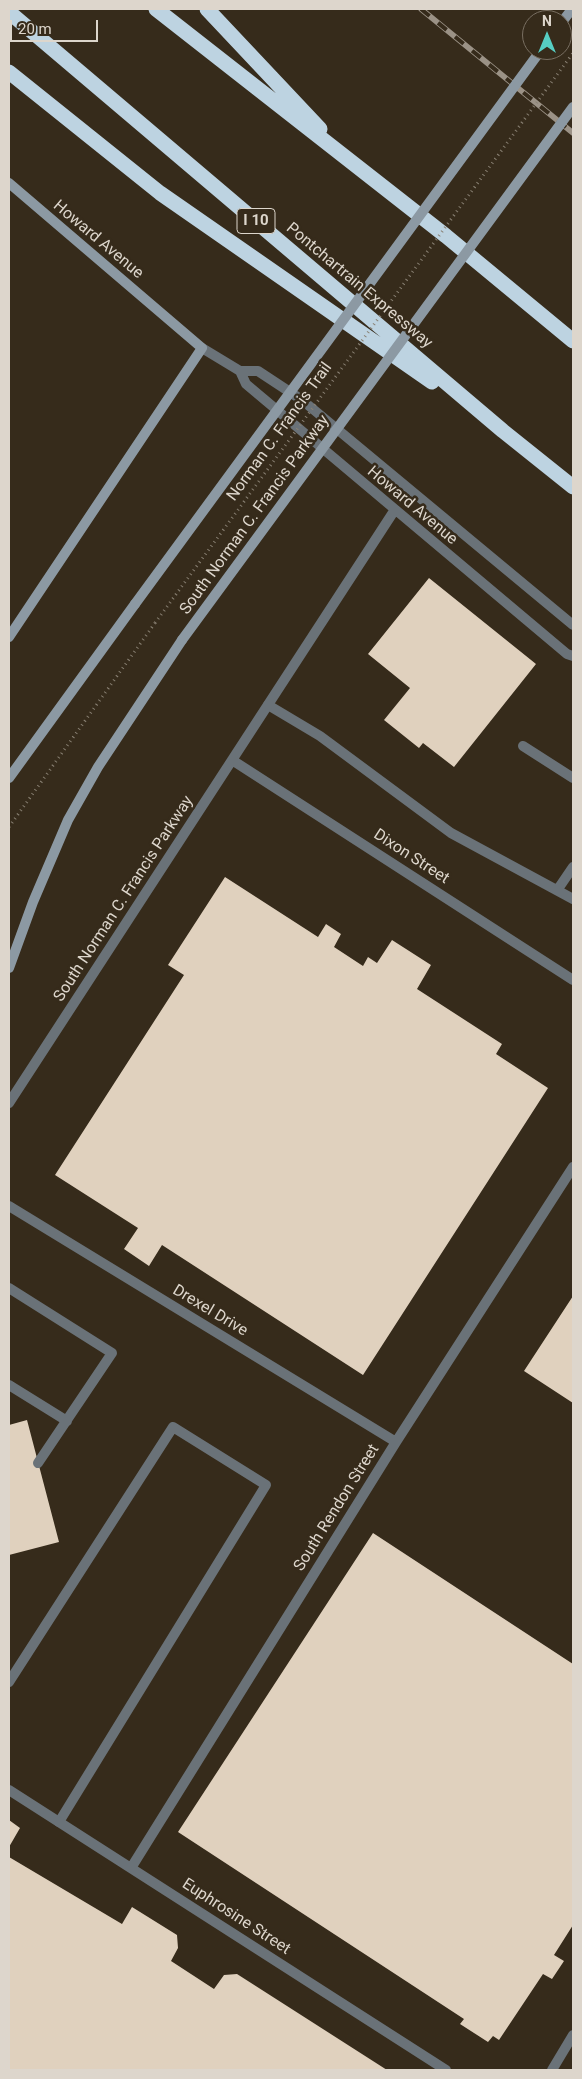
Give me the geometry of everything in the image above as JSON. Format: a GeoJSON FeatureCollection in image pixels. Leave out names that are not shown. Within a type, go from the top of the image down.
{"type":"FeatureCollection","features":[{"type":"Feature","properties":{"kind":"highway"},"geometry":{"type":"LineString","coordinates":[[156,9],[446,236],[573,341]]}},
{"type":"Feature","properties":{"kind":"highway"},"geometry":{"type":"LineString","coordinates":[[207,9],[354,164]]}},
{"type":"Feature","properties":{"kind":"highway","name":"Pontchartrain Expressway"},"geometry":{"type":"LineString","coordinates":[[9,12],[503,431],[573,487]]}},
{"type":"Feature","properties":{"kind":"highway"},"geometry":{"type":"LineString","coordinates":[[9,72],[160,193],[503,431]]}},
{"type":"Feature","properties":{"kind":"street"},"geometry":{"type":"LineString","coordinates":[[9,778],[534,60]]}},
{"type":"Feature","properties":{"kind":"street","name":"South Norman C. Francis Parkway"},"geometry":{"type":"LineString","coordinates":[[9,968],[32,902],[68,820],[98,767],[182,640],[573,107]]}},
{"type":"Feature","properties":{"kind":"street","name":"Howard Avenue"},"geometry":{"type":"LineString","coordinates":[[9,183],[202,348],[240,371],[258,371],[302,400],[573,625]]}},
{"type":"Feature","properties":{"kind":"street"},"geometry":{"type":"LineString","coordinates":[[11,630],[202,348]]}},
{"type":"Feature","properties":{"kind":"street","name":"Howard Avenue"},"geometry":{"type":"LineString","coordinates":[[240,371],[246,384],[394,511],[567,654],[573,656]]}},
{"type":"Feature","properties":{"kind":"street","name":"South Norman C. Francis Parkway"},"geometry":{"type":"LineString","coordinates":[[9,1103],[394,511]]}},
{"type":"Feature","properties":{"kind":"street"},"geometry":{"type":"LineString","coordinates":[[268,705],[320,736],[451,833],[558,889],[573,899]]}},
{"type":"Feature","properties":{"kind":"street"},"geometry":{"type":"LineString","coordinates":[[523,746],[573,778]]}},
{"type":"Feature","properties":{"kind":"street","name":"Dixon Street"},"geometry":{"type":"LineString","coordinates":[[232,760],[573,980]]}},
{"type":"Feature","properties":{"kind":"street"},"geometry":{"type":"LineString","coordinates":[[558,889],[573,867]]}},
{"type":"Feature","properties":{"kind":"street","name":"South Rendon Street"},"geometry":{"type":"LineString","coordinates":[[131,1868],[396,1442],[573,1168]]}},
{"type":"Feature","properties":{"kind":"street","name":"Drexel Drive"},"geometry":{"type":"LineString","coordinates":[[9,1206],[396,1442]]}},
{"type":"Feature","properties":{"kind":"street"},"geometry":{"type":"LineString","coordinates":[[9,1288],[112,1353],[38,1463]]}},
{"type":"Feature","properties":{"kind":"street"},"geometry":{"type":"LineString","coordinates":[[9,1385],[66,1421]]}},
{"type":"Feature","properties":{"kind":"street"},"geometry":{"type":"LineString","coordinates":[[9,1682],[173,1426],[266,1485],[59,1822]]}},
{"type":"Feature","properties":{"kind":"street","name":"Euphrosine Street"},"geometry":{"type":"LineString","coordinates":[[9,1790],[446,2070]]}},
{"type":"Feature","properties":{"kind":"street"},"geometry":{"type":"LineString","coordinates":[[552,2070],[573,2035]]}},
{"type":"Feature","properties":{"kind":"path","name":"Norman C. Francis Trail"},"geometry":{"type":"LineString","coordinates":[[9,827],[573,53]]}},
{"type":"Feature","properties":{"kind":"building"},"geometry":{"type":"Polygon","coordinates":[[[429,578],[536,664],[454,767],[423,743],[419,748],[384,720],[410,688],[368,654],[429,578]]]}},
{"type":"Feature","properties":{"kind":"building"},"geometry":{"type":"Polygon","coordinates":[[[225,877],[318,937],[326,924],[341,934],[334,947],[363,966],[368,957],[377,963],[392,940],[431,965],[417,989],[502,1044],[496,1054],[548,1088],[363,1375],[162,1245],[149,1266],[124,1249],[138,1228],[55,1175],[184,975],[168,965],[225,877]]]}},
{"type":"Feature","properties":{"kind":"building"},"geometry":{"type":"Polygon","coordinates":[[[573,1296],[573,1403],[524,1371],[573,1296]]]}},
{"type":"Feature","properties":{"kind":"building"},"geometry":{"type":"Polygon","coordinates":[[[27,1420],[59,1542],[9,1555],[9,1425],[27,1420]]]}},
{"type":"Feature","properties":{"kind":"building"},"geometry":{"type":"Polygon","coordinates":[[[373,1533],[573,1664],[573,1925],[554,1955],[564,1961],[552,1979],[543,1974],[499,2040],[493,2036],[488,2042],[460,2024],[464,2019],[178,1832],[373,1533]]]}},
{"type":"Feature","properties":{"kind":"building"},"geometry":{"type":"Polygon","coordinates":[[[9,1820],[20,1828],[9,1847],[9,1820]]]}},
{"type":"Feature","properties":{"kind":"building"},"geometry":{"type":"Polygon","coordinates":[[[9,1857],[122,1924],[132,1907],[177,1935],[178,1948],[171,1961],[214,1989],[224,1975],[237,1974],[387,2070],[9,2070],[9,1857]]]}},
{"type":"Feature","properties":{"kind":"railway"},"geometry":{"type":"LineString","coordinates":[[421,9],[573,133]]}}]}
